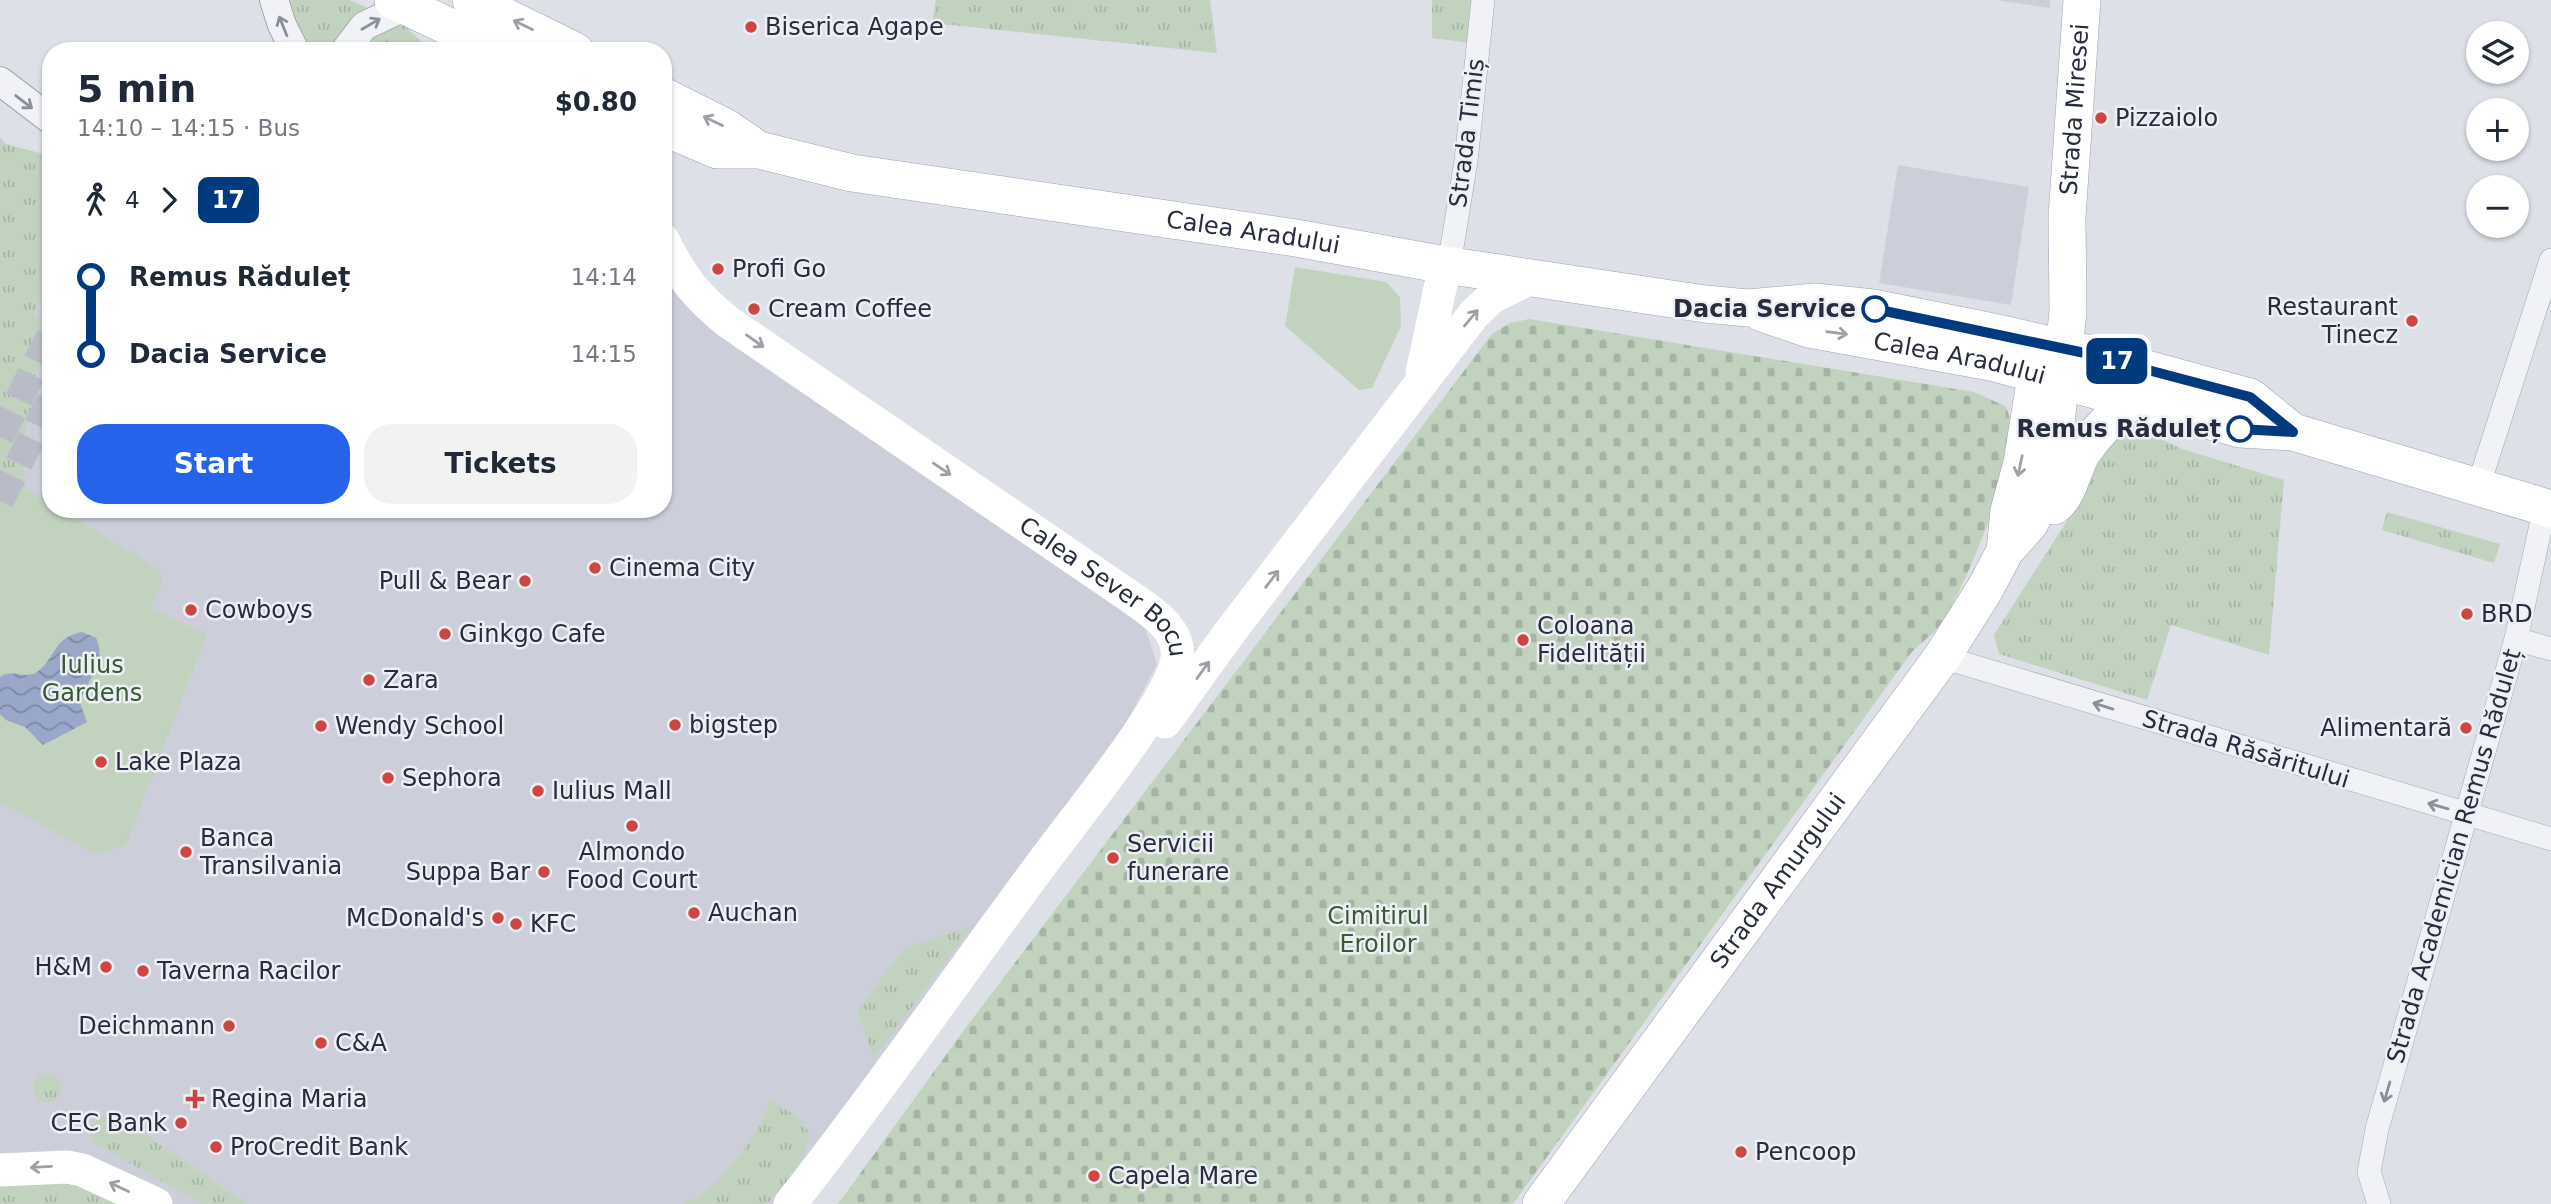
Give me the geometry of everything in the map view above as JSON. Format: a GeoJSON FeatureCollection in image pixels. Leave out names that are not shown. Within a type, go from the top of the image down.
{"type":"FeatureCollection","features":[{"type":"Feature","properties":{"kind":"main road"},"geometry":{"type":"LineString","coordinates":[[471,0],[557,42]]}},
{"type":"Feature","properties":{"kind":"main road","name":"Strada Miresei"},"geometry":{"type":"LineString","coordinates":[[2051,362],[2067,217],[2082,0]]}},
{"type":"Feature","properties":{"kind":"main road"},"geometry":{"type":"LineString","coordinates":[[399,3],[481,42]]}},
{"type":"Feature","properties":{"kind":"main road","name":"Calea Aradului"},"geometry":{"type":"LineString","coordinates":[[672,100],[725,127],[759,150]]}},
{"type":"Feature","properties":{"kind":"main road","name":"Calea Aradului"},"geometry":{"type":"LineString","coordinates":[[672,131],[717,150],[759,150],[852,173],[1296,238],[1445,265],[1748,308],[1815,302],[1873,309],[2051,362],[2250,397],[2293,432]]}},
{"type":"Feature","properties":{"kind":"main road","name":"Calea Sever Bocu"},"geometry":{"type":"LineString","coordinates":[[672,259],[679,274],[701,299],[728,322],[1161,620],[1174,637],[1177,658],[1163,695],[1104,779],[790,1204]]}},
{"type":"Feature","properties":{"kind":"main road"},"geometry":{"type":"LineString","coordinates":[[1414,391],[1425,364],[1445,265]]}},
{"type":"Feature","properties":{"kind":"main road","name":"Calea Sever Bocu"},"geometry":{"type":"LineString","coordinates":[[812,1204],[908,1068],[1230,632],[1414,391],[1481,306],[1492,297],[1532,277]]}},
{"type":"Feature","properties":{"kind":"main road","name":"Calea Aradului"},"geometry":{"type":"LineString","coordinates":[[2051,362],[2131,400],[2240,429],[2293,432],[2548,508]]}},
{"type":"Feature","properties":{"kind":"main road","name":"Strada Amurgului"},"geometry":{"type":"LineString","coordinates":[[1541,1204],[1942,657],[1985,589],[2005,551],[2030,523],[2044,494],[2052,460],[2051,362]]}},
{"type":"Feature","properties":{"kind":"main road","name":"Strada Amurgului"},"geometry":{"type":"LineString","coordinates":[[2005,551],[2009,511],[2051,362]]}},
{"type":"Feature","properties":{"kind":"main road"},"geometry":{"type":"LineString","coordinates":[[2030,523],[2061,501],[2080,457],[2095,435],[2131,400]]}},
{"type":"Feature","properties":{"kind":"main road"},"geometry":{"type":"LineString","coordinates":[[1174,637],[1230,632]]}},
{"type":"Feature","properties":{"kind":"main road"},"geometry":{"type":"LineString","coordinates":[[0,1170],[67,1167],[82,1170],[156,1204]]}},
{"type":"Feature","properties":{"kind":"street"},"geometry":{"type":"LineString","coordinates":[[274,0],[290,42]]}},
{"type":"Feature","properties":{"kind":"street","name":"Strada Timiș"},"geometry":{"type":"LineString","coordinates":[[1445,265],[1452,247],[1464,173],[1483,0]]}},
{"type":"Feature","properties":{"kind":"street"},"geometry":{"type":"LineString","coordinates":[[352,42],[364,26],[399,3]]}},
{"type":"Feature","properties":{"kind":"street"},"geometry":{"type":"LineString","coordinates":[[0,81],[42,113]]}},
{"type":"Feature","properties":{"kind":"street"},"geometry":{"type":"LineString","coordinates":[[2478,487],[2551,260]]}},
{"type":"Feature","properties":{"kind":"street","name":"Strada Academician Remus Răduleț"},"geometry":{"type":"LineString","coordinates":[[2379,1204],[2369,1172],[2377,1129],[2516,639],[2536,540],[2548,508]]}},
{"type":"Feature","properties":{"kind":"street"},"geometry":{"type":"LineString","coordinates":[[2516,639],[2551,649]]}},
{"type":"Feature","properties":{"kind":"street","name":"Strada Răsăritului"},"geometry":{"type":"LineString","coordinates":[[1942,657],[2551,839]]}},
{"type":"Feature","properties":{"kind":"shaded area"},"geometry":{"type":"Polygon","coordinates":[[[1995,0],[2050,0],[2050,8],[1995,0]]]}},
{"type":"Feature","properties":{"kind":"shaded area"},"geometry":{"type":"Polygon","coordinates":[[[1898,165],[2029,187],[2011,305],[1879,283],[1898,165]]]}},
{"type":"Feature","properties":{"kind":"shaded area"},"geometry":{"type":"Polygon","coordinates":[[[672,269],[1142,618],[1157,664],[1127,722],[793,1204],[0,1204],[0,384],[42,296],[42,518],[672,518],[672,269]]]}},
{"type":"Feature","properties":{"kind":"green space"},"geometry":{"type":"Polygon","coordinates":[[[288,0],[349,0],[370,9],[340,42],[307,42],[288,0]]]}},
{"type":"Feature","properties":{"kind":"green space"},"geometry":{"type":"Polygon","coordinates":[[[936,0],[1210,0],[1217,53],[932,23],[936,0]]]}},
{"type":"Feature","properties":{"kind":"green space"},"geometry":{"type":"Polygon","coordinates":[[[1432,0],[1471,0],[1471,43],[1432,38],[1432,0]]]}},
{"type":"Feature","properties":{"kind":"green space"},"geometry":{"type":"Polygon","coordinates":[[[383,25],[405,26],[422,42],[369,42],[383,25]]]}},
{"type":"Feature","properties":{"kind":"green space"},"geometry":{"type":"Polygon","coordinates":[[[0,138],[6,144],[42,154],[42,296],[34,315],[42,319],[42,363],[36,372],[34,392],[38,404],[25,430],[24,488],[0,482],[0,138]]]}},
{"type":"Feature","properties":{"kind":"green space"},"geometry":{"type":"Polygon","coordinates":[[[1295,267],[1386,282],[1400,297],[1401,326],[1372,388],[1359,390],[1285,326],[1295,267]]]}},
{"type":"Feature","properties":{"kind":"green space","name":"Cimitirul Eroilor"},"geometry":{"type":"Polygon","coordinates":[[[1529,319],[1974,392],[2005,406],[2010,424],[2009,449],[1992,512],[1967,575],[1945,618],[1911,653],[1513,1204],[838,1204],[967,1026],[1492,334],[1510,323],[1529,319]]]}},
{"type":"Feature","properties":{"kind":"green space"},"geometry":{"type":"Polygon","coordinates":[[[2129,434],[2156,437],[2182,449],[2284,480],[2269,655],[2171,625],[2147,700],[1999,654],[1994,635],[2070,516],[2086,478],[2109,443],[2129,434]]]}},
{"type":"Feature","properties":{"kind":"green space","name":"Iulius Gardens"},"geometry":{"type":"Polygon","coordinates":[[[0,482],[24,488],[42,498],[42,518],[75,518],[158,569],[163,579],[151,608],[207,634],[126,845],[105,853],[93,853],[0,802],[0,482]]]}},
{"type":"Feature","properties":{"kind":"green space"},"geometry":{"type":"Polygon","coordinates":[[[2387,512],[2500,544],[2494,563],[2382,530],[2387,512]]]}},
{"type":"Feature","properties":{"kind":"green space"},"geometry":{"type":"Polygon","coordinates":[[[972,926],[874,1058],[857,1011],[904,949],[972,926]]]}},
{"type":"Feature","properties":{"kind":"green space"},"geometry":{"type":"Polygon","coordinates":[[[47,1074],[57,1078],[61,1088],[57,1098],[47,1102],[37,1098],[33,1088],[37,1078],[47,1074]]]}},
{"type":"Feature","properties":{"kind":"green space"},"geometry":{"type":"Polygon","coordinates":[[[768,1099],[798,1117],[810,1134],[804,1154],[788,1181],[766,1204],[684,1204],[709,1190],[738,1158],[763,1119],[768,1099]]]}},
{"type":"Feature","properties":{"kind":"green space"},"geometry":{"type":"Polygon","coordinates":[[[101,1116],[122,1119],[247,1204],[202,1204],[93,1142],[88,1128],[101,1116]]]}},
{"type":"Feature","properties":{"kind":"green space"},"geometry":{"type":"Polygon","coordinates":[[[48,1173],[131,1204],[0,1204],[0,1178],[48,1173]]]}},
{"type":"Feature","properties":{"kind":"water"},"geometry":{"type":"Polygon","coordinates":[[[82,632],[96,638],[99,647],[98,663],[80,703],[87,722],[43,745],[25,727],[6,720],[0,714],[0,677],[37,672],[60,643],[82,632]]]}},
{"type":"Feature","properties":{"kind":"tunnel"},"geometry":{"type":"LineString","coordinates":[[0,437],[42,352]]}},
{"type":"Feature","properties":{"kind":"tunnel"},"geometry":{"type":"LineString","coordinates":[[0,501],[42,417]]}},
{"type":"Feature","properties":{"kind":"bus line","name":"17"},"geometry":{"type":"LineString","coordinates":[[1875,309],[2080,352],[2250,397],[2293,432],[2240,429]]}},
{"type":"Feature","properties":{"kind":"place","name":"Biserica Agape"},"geometry":{"type":"Point","coordinates":[751,27]}},
{"type":"Feature","properties":{"kind":"place","name":"Pizzaiolo"},"geometry":{"type":"Point","coordinates":[2101,118]}},
{"type":"Feature","properties":{"kind":"place","name":"Profi Go"},"geometry":{"type":"Point","coordinates":[718,269]}},
{"type":"Feature","properties":{"kind":"place","name":"Cream Coffee"},"geometry":{"type":"Point","coordinates":[754,309]}},
{"type":"Feature","properties":{"kind":"place","name":"Dacia Service"},"geometry":{"type":"Point","coordinates":[1875,309]}},
{"type":"Feature","properties":{"kind":"place","name":"Restaurant Tinecz"},"geometry":{"type":"Point","coordinates":[2412,321]}},
{"type":"Feature","properties":{"kind":"place","name":"Remus Răduleț"},"geometry":{"type":"Point","coordinates":[2240,429]}},
{"type":"Feature","properties":{"kind":"place","name":"Cinema City"},"geometry":{"type":"Point","coordinates":[595,568]}},
{"type":"Feature","properties":{"kind":"place","name":"Pull & Bear"},"geometry":{"type":"Point","coordinates":[525,581]}},
{"type":"Feature","properties":{"kind":"place","name":"Cowboys"},"geometry":{"type":"Point","coordinates":[191,610]}},
{"type":"Feature","properties":{"kind":"place","name":"BRD"},"geometry":{"type":"Point","coordinates":[2467,614]}},
{"type":"Feature","properties":{"kind":"place","name":"Ginkgo Cafe"},"geometry":{"type":"Point","coordinates":[445,634]}},
{"type":"Feature","properties":{"kind":"place","name":"Coloana Fidelității"},"geometry":{"type":"Point","coordinates":[1523,640]}},
{"type":"Feature","properties":{"kind":"place","name":"Zara"},"geometry":{"type":"Point","coordinates":[369,680]}},
{"type":"Feature","properties":{"kind":"place","name":"bigstep"},"geometry":{"type":"Point","coordinates":[675,725]}},
{"type":"Feature","properties":{"kind":"place","name":"Wendy School"},"geometry":{"type":"Point","coordinates":[321,726]}},
{"type":"Feature","properties":{"kind":"place","name":"Alimentară"},"geometry":{"type":"Point","coordinates":[2466,728]}},
{"type":"Feature","properties":{"kind":"place","name":"Lake Plaza"},"geometry":{"type":"Point","coordinates":[101,762]}},
{"type":"Feature","properties":{"kind":"place","name":"Sephora"},"geometry":{"type":"Point","coordinates":[388,778]}},
{"type":"Feature","properties":{"kind":"place","name":"Iulius Mall"},"geometry":{"type":"Point","coordinates":[538,791]}},
{"type":"Feature","properties":{"kind":"place","name":"Almondo Food Court"},"geometry":{"type":"Point","coordinates":[632,826]}},
{"type":"Feature","properties":{"kind":"place","name":"Banca Transilvania"},"geometry":{"type":"Point","coordinates":[186,852]}},
{"type":"Feature","properties":{"kind":"place","name":"Servicii funerare"},"geometry":{"type":"Point","coordinates":[1113,858]}},
{"type":"Feature","properties":{"kind":"place","name":"Suppa Bar"},"geometry":{"type":"Point","coordinates":[544,872]}},
{"type":"Feature","properties":{"kind":"place","name":"Auchan"},"geometry":{"type":"Point","coordinates":[694,913]}},
{"type":"Feature","properties":{"kind":"place","name":"McDonald's"},"geometry":{"type":"Point","coordinates":[498,918]}},
{"type":"Feature","properties":{"kind":"place","name":"KFC"},"geometry":{"type":"Point","coordinates":[516,924]}},
{"type":"Feature","properties":{"kind":"place","name":"H&M"},"geometry":{"type":"Point","coordinates":[106,967]}},
{"type":"Feature","properties":{"kind":"place","name":"Taverna Racilor"},"geometry":{"type":"Point","coordinates":[143,971]}},
{"type":"Feature","properties":{"kind":"place","name":"Deichmann"},"geometry":{"type":"Point","coordinates":[229,1026]}},
{"type":"Feature","properties":{"kind":"place","name":"C&A"},"geometry":{"type":"Point","coordinates":[321,1043]}},
{"type":"Feature","properties":{"kind":"place","name":"Regina Maria"},"geometry":{"type":"Point","coordinates":[195,1099]}},
{"type":"Feature","properties":{"kind":"place","name":"CEC Bank"},"geometry":{"type":"Point","coordinates":[181,1123]}},
{"type":"Feature","properties":{"kind":"place","name":"ProCredit Bank"},"geometry":{"type":"Point","coordinates":[216,1147]}},
{"type":"Feature","properties":{"kind":"place","name":"Pencoop"},"geometry":{"type":"Point","coordinates":[1741,1152]}},
{"type":"Feature","properties":{"kind":"place","name":"Capela Mare"},"geometry":{"type":"Point","coordinates":[1094,1176]}}]}
